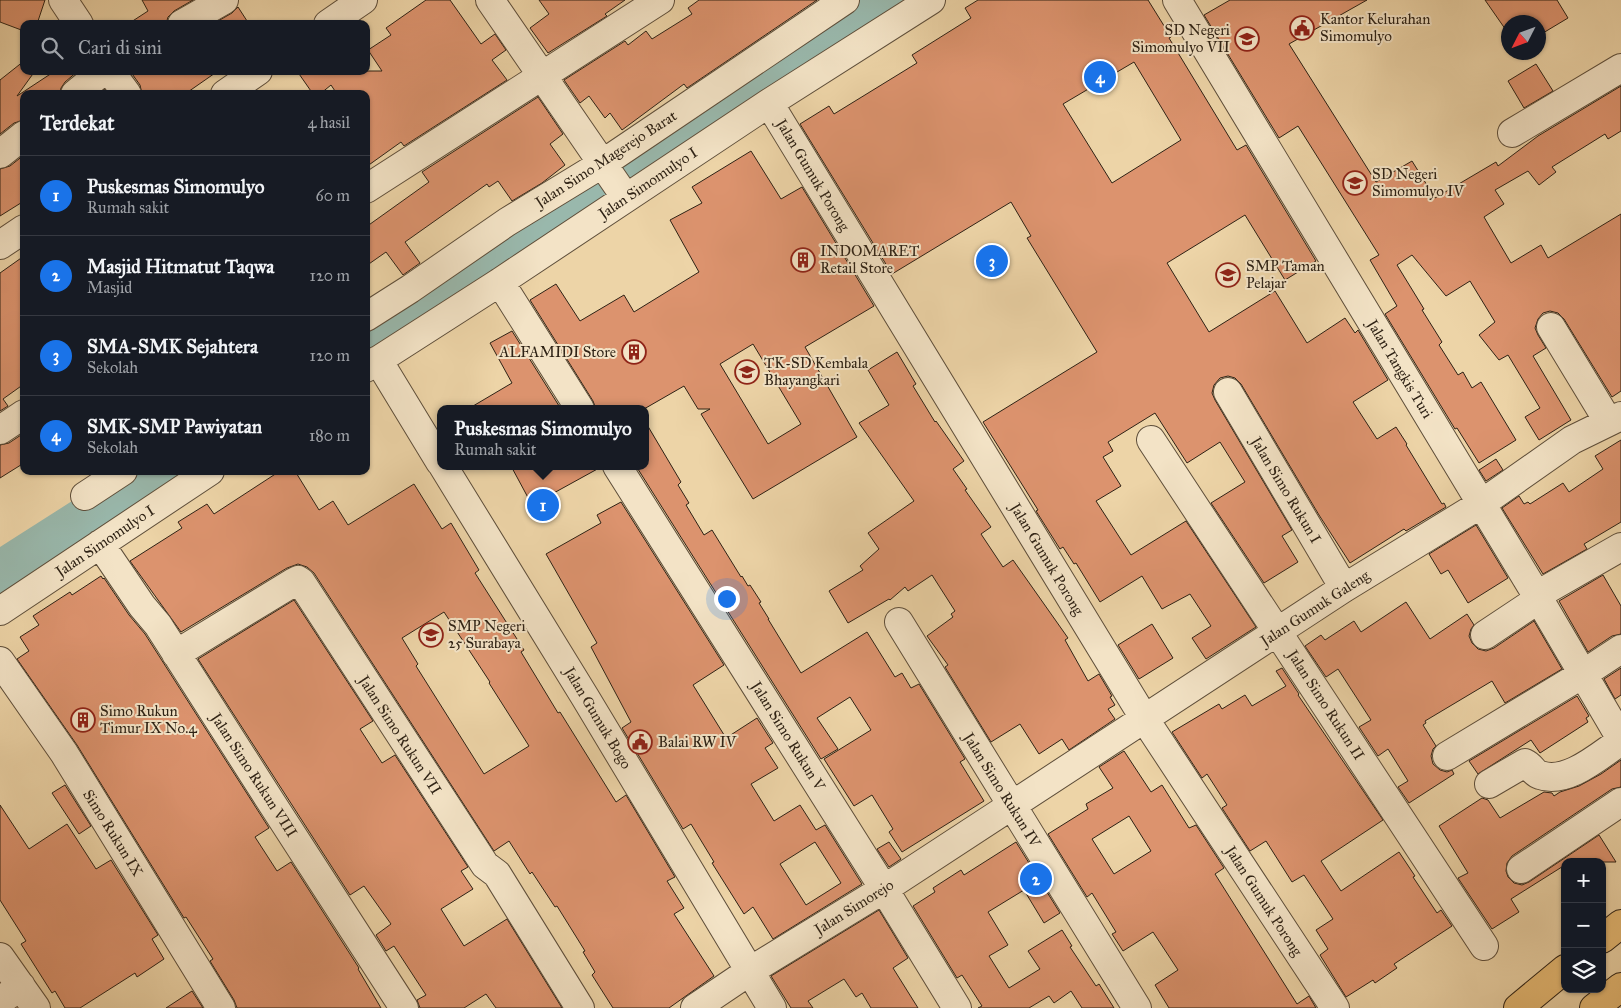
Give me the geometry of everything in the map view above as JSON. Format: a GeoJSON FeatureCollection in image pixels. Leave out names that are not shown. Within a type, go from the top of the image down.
{"type":"FeatureCollection","features":[{"type":"Feature","properties":{"kind":"highway"},"geometry":{"type":"LineString","coordinates":[[1606,936],[1621,924]]}},
{"type":"Feature","properties":{"kind":"highway"},"geometry":{"type":"LineString","coordinates":[[1518,1008],[1561,971]]}},
{"type":"Feature","properties":{"kind":"highway"},"geometry":{"type":"LineString","coordinates":[[1594,1008],[1621,987]]}},
{"type":"Feature","properties":{"kind":"street"},"geometry":{"type":"LineString","coordinates":[[63,0],[76,20]]}},
{"type":"Feature","properties":{"kind":"street"},"geometry":{"type":"LineString","coordinates":[[189,20],[224,0]]}},
{"type":"Feature","properties":{"kind":"street"},"geometry":{"type":"LineString","coordinates":[[334,20],[363,0]]}},
{"type":"Feature","properties":{"kind":"street"},"geometry":{"type":"LineString","coordinates":[[490,0],[624,196]]}},
{"type":"Feature","properties":{"kind":"street"},"geometry":{"type":"LineString","coordinates":[[370,186],[660,0]]}},
{"type":"Feature","properties":{"kind":"street","name":"Jalan Simo Magerejo Barat"},"geometry":{"type":"LineString","coordinates":[[370,314],[507,222],[603,166],[845,0]]}},
{"type":"Feature","properties":{"kind":"street","name":"Jalan Simomulyo I"},"geometry":{"type":"LineString","coordinates":[[372,364],[500,282],[624,196],[931,0]]}},
{"type":"Feature","properties":{"kind":"street","name":"Jalan Tangkis Turi"},"geometry":{"type":"LineString","coordinates":[[1177,0],[1538,597],[1621,740]]}},
{"type":"Feature","properties":{"kind":"street"},"geometry":{"type":"LineString","coordinates":[[1512,133],[1621,68]]}},
{"type":"Feature","properties":{"kind":"street"},"geometry":{"type":"LineString","coordinates":[[80,90],[99,75]]}},
{"type":"Feature","properties":{"kind":"street"},"geometry":{"type":"LineString","coordinates":[[113,75],[124,90]]}},
{"type":"Feature","properties":{"kind":"street"},"geometry":{"type":"LineString","coordinates":[[231,90],[252,75]]}},
{"type":"Feature","properties":{"kind":"street","name":"Jalan Gumuk Porong"},"geometry":{"type":"LineString","coordinates":[[769,103],[1144,718],[1335,1008]]}},
{"type":"Feature","properties":{"kind":"street"},"geometry":{"type":"LineString","coordinates":[[0,154],[20,138]]}},
{"type":"Feature","properties":{"kind":"street"},"geometry":{"type":"LineString","coordinates":[[0,245],[20,232]]}},
{"type":"Feature","properties":{"kind":"street"},"geometry":{"type":"LineString","coordinates":[[500,282],[577,405]]}},
{"type":"Feature","properties":{"kind":"street"},"geometry":{"type":"LineString","coordinates":[[1552,327],[1615,418]]}},
{"type":"Feature","properties":{"kind":"street"},"geometry":{"type":"LineString","coordinates":[[372,364],[437,458]]}},
{"type":"Feature","properties":{"kind":"street","name":"Jalan Simo Rukun I"},"geometry":{"type":"LineString","coordinates":[[1228,392],[1344,588]]}},
{"type":"Feature","properties":{"kind":"street"},"geometry":{"type":"LineString","coordinates":[[0,430],[20,417]]}},
{"type":"Feature","properties":{"kind":"street","name":"Jalan Gumuk Galeng"},"geometry":{"type":"LineString","coordinates":[[1012,806],[1344,588],[1481,504],[1572,440],[1615,418]]}},
{"type":"Feature","properties":{"kind":"street","name":"Jalan Simo Rukun II"},"geometry":{"type":"LineString","coordinates":[[1151,440],[1484,946]]}},
{"type":"Feature","properties":{"kind":"street","name":"Jalan Gumuk Bogo"},"geometry":{"type":"LineString","coordinates":[[445,470],[772,1008]]}},
{"type":"Feature","properties":{"kind":"street","name":"Jalan Simo Rukun V"},"geometry":{"type":"LineString","coordinates":[[620,470],[957,1008]]}},
{"type":"Feature","properties":{"kind":"street"},"geometry":{"type":"LineString","coordinates":[[85,496],[117,475]]}},
{"type":"Feature","properties":{"kind":"street","name":"Jalan Simomulyo I"},"geometry":{"type":"LineString","coordinates":[[0,611],[204,475]]}},
{"type":"Feature","properties":{"kind":"street","name":"Jalan Simo Rukun VIII"},"geometry":{"type":"LineString","coordinates":[[100,544],[142,606],[158,625],[404,1008]]}},
{"type":"Feature","properties":{"kind":"street"},"geometry":{"type":"LineString","coordinates":[[1485,635],[1538,597],[1621,547]]}},
{"type":"Feature","properties":{"kind":"street","name":"Jalan Simo Rukun VII"},"geometry":{"type":"LineString","coordinates":[[176,654],[294,582],[298,580],[301,582],[485,865],[497,874],[580,1008]]}},
{"type":"Feature","properties":{"kind":"street","name":"Jalan Simo Rukun IV"},"geometry":{"type":"LineString","coordinates":[[899,622],[1137,1008]]}},
{"type":"Feature","properties":{"kind":"street"},"geometry":{"type":"LineString","coordinates":[[1447,756],[1621,649]]}},
{"type":"Feature","properties":{"kind":"street","name":"Simo Rukun IX"},"geometry":{"type":"LineString","coordinates":[[0,661],[8,689],[64,753],[222,1008]]}},
{"type":"Feature","properties":{"kind":"street"},"geometry":{"type":"LineString","coordinates":[[1489,784],[1525,763],[1538,775],[1547,778],[1570,774],[1621,740]]}},
{"type":"Feature","properties":{"kind":"street"},"geometry":{"type":"LineString","coordinates":[[1521,869],[1621,802]]}},
{"type":"Feature","properties":{"kind":"street","name":"Jalan Simorejo"},"geometry":{"type":"LineString","coordinates":[[695,1008],[750,971],[884,889],[1012,806]]}},
{"type":"Feature","properties":{"kind":"street"},"geometry":{"type":"LineString","coordinates":[[0,957],[19,998]]}},
{"type":"Feature","properties":{"kind":"building"},"geometry":{"type":"Polygon","coordinates":[[[0,0],[45,0],[38,20],[20,20],[20,30],[0,22],[0,0]]]}},
{"type":"Feature","properties":{"kind":"building"},"geometry":{"type":"Polygon","coordinates":[[[142,0],[193,0],[174,11],[167,20],[134,20],[148,11],[142,0]]]}},
{"type":"Feature","properties":{"kind":"building"},"geometry":{"type":"Polygon","coordinates":[[[426,0],[450,0],[481,44],[495,34],[506,50],[492,60],[507,80],[404,146],[401,142],[370,164],[370,90],[334,90],[331,85],[325,90],[310,90],[300,75],[370,75],[370,71],[382,71],[370,53],[370,49],[391,35],[386,28],[426,0]]]}},
{"type":"Feature","properties":{"kind":"building"},"geometry":{"type":"Polygon","coordinates":[[[539,0],[625,0],[605,14],[607,16],[548,53],[530,28],[549,14],[539,0]]]}},
{"type":"Feature","properties":{"kind":"building"},"geometry":{"type":"Polygon","coordinates":[[[699,0],[817,0],[687,88],[684,84],[622,130],[610,113],[605,118],[589,96],[580,103],[564,80],[625,41],[628,45],[646,31],[652,39],[692,14],[688,8],[699,0]]]}},
{"type":"Feature","properties":{"kind":"building"},"geometry":{"type":"Polygon","coordinates":[[[978,0],[1148,0],[1237,150],[1246,145],[1316,261],[1285,280],[1245,215],[1167,263],[1209,332],[1275,291],[1307,343],[1345,318],[1355,333],[1358,330],[1388,380],[1353,402],[1377,439],[1396,427],[1442,504],[1444,503],[1446,507],[1406,531],[1404,529],[1350,563],[1319,515],[1241,384],[1235,378],[1228,376],[1220,378],[1214,385],[1212,393],[1215,400],[1292,530],[1282,536],[1298,562],[1264,583],[1211,503],[1245,482],[1220,442],[1187,463],[1155,413],[1108,442],[1113,451],[1103,457],[1121,486],[1096,501],[1131,555],[1186,521],[1256,627],[1206,659],[1192,638],[1211,626],[1190,594],[1162,609],[1142,576],[1100,602],[1076,563],[1074,564],[1063,547],[1060,549],[983,422],[1097,352],[1027,238],[1031,236],[1011,202],[892,274],[800,124],[829,106],[834,114],[917,63],[912,55],[971,18],[965,8],[978,0]],[[1134,62],[1063,104],[1112,183],[1181,140],[1134,62]]]}},
{"type":"Feature","properties":{"kind":"building"},"geometry":{"type":"Polygon","coordinates":[[[1230,0],[1367,0],[1289,44],[1376,182],[1412,161],[1435,198],[1496,162],[1498,166],[1538,136],[1621,86],[1621,131],[1608,139],[1605,134],[1552,167],[1556,172],[1539,185],[1528,171],[1495,190],[1504,204],[1484,217],[1511,263],[1541,245],[1548,258],[1621,214],[1621,391],[1612,397],[1564,319],[1558,313],[1550,311],[1543,313],[1538,319],[1535,328],[1546,348],[1533,356],[1571,420],[1539,440],[1525,417],[1540,408],[1508,355],[1499,360],[1479,335],[1495,322],[1470,281],[1446,296],[1412,255],[1397,265],[1442,342],[1439,345],[1458,375],[1463,372],[1472,388],[1481,382],[1516,440],[1479,463],[1457,428],[1455,429],[1385,314],[1397,306],[1370,260],[1379,255],[1298,126],[1279,138],[1204,15],[1230,0]]]}},
{"type":"Feature","properties":{"kind":"building"},"geometry":{"type":"Polygon","coordinates":[[[1485,0],[1557,0],[1568,18],[1546,31],[1546,15],[1501,15],[1501,23],[1485,0]]]}},
{"type":"Feature","properties":{"kind":"building"},"geometry":{"type":"Polygon","coordinates":[[[238,7],[246,20],[220,20],[238,7]]]}},
{"type":"Feature","properties":{"kind":"building"},"geometry":{"type":"Polygon","coordinates":[[[20,64],[20,75],[32,75],[17,96],[20,94],[20,121],[14,123],[0,134],[0,80],[20,64]]]}},
{"type":"Feature","properties":{"kind":"building"},"geometry":{"type":"Polygon","coordinates":[[[1536,64],[1553,91],[1524,108],[1508,81],[1536,64]]]}},
{"type":"Feature","properties":{"kind":"building"},"geometry":{"type":"Polygon","coordinates":[[[49,75],[73,75],[61,90],[26,90],[49,75]]]}},
{"type":"Feature","properties":{"kind":"building"},"geometry":{"type":"Polygon","coordinates":[[[133,75],[212,75],[191,90],[141,90],[133,75]]]}},
{"type":"Feature","properties":{"kind":"building"},"geometry":{"type":"Polygon","coordinates":[[[538,97],[563,134],[550,144],[565,165],[542,183],[512,201],[498,181],[489,187],[487,184],[405,242],[420,263],[403,275],[386,252],[370,263],[370,224],[429,182],[422,172],[538,97]]]}},
{"type":"Feature","properties":{"kind":"building"},"geometry":{"type":"Polygon","coordinates":[[[751,151],[781,199],[802,187],[874,306],[805,347],[857,437],[753,499],[701,414],[710,409],[698,409],[684,386],[649,406],[594,405],[530,300],[556,284],[580,321],[624,295],[634,312],[699,272],[670,220],[702,203],[692,187],[751,151]],[[753,344],[720,364],[768,444],[801,424],[753,344]]]}},
{"type":"Feature","properties":{"kind":"building"},"geometry":{"type":"Polygon","coordinates":[[[20,158],[20,204],[0,216],[0,169],[10,166],[20,158]]]}},
{"type":"Feature","properties":{"kind":"building"},"geometry":{"type":"Polygon","coordinates":[[[20,259],[20,387],[3,399],[8,406],[0,411],[0,273],[20,259]]]}},
{"type":"Feature","properties":{"kind":"building"},"geometry":{"type":"Polygon","coordinates":[[[512,331],[558,405],[475,405],[512,383],[490,343],[512,331]]]}},
{"type":"Feature","properties":{"kind":"building"},"geometry":{"type":"Polygon","coordinates":[[[897,352],[916,384],[913,386],[935,422],[964,461],[953,469],[991,527],[981,534],[1003,567],[1013,560],[1068,638],[1065,640],[1088,681],[1099,674],[1112,696],[1110,697],[1115,705],[1108,709],[1115,719],[1069,750],[1062,739],[1039,754],[1020,724],[991,742],[945,667],[948,665],[927,636],[953,617],[951,614],[955,611],[932,575],[908,591],[905,587],[890,600],[848,623],[829,591],[863,570],[860,566],[879,549],[868,533],[914,501],[859,423],[889,405],[868,370],[897,352]]]}},
{"type":"Feature","properties":{"kind":"building"},"geometry":{"type":"Polygon","coordinates":[[[649,428],[681,482],[678,485],[689,503],[686,505],[704,535],[712,530],[741,577],[748,586],[750,585],[761,602],[759,603],[768,619],[801,673],[867,632],[895,677],[902,673],[911,688],[919,684],[965,759],[960,762],[984,801],[902,852],[889,832],[893,829],[872,795],[854,806],[824,759],[871,730],[850,697],[817,718],[838,749],[821,759],[639,470],[649,470],[649,428]]]}},
{"type":"Feature","properties":{"kind":"building"},"geometry":{"type":"Polygon","coordinates":[[[20,436],[20,466],[0,478],[0,445],[9,443],[20,436]]]}},
{"type":"Feature","properties":{"kind":"building"},"geometry":{"type":"Polygon","coordinates":[[[1621,440],[1621,522],[1584,544],[1587,549],[1543,574],[1502,508],[1519,496],[1524,504],[1528,502],[1530,504],[1563,483],[1569,492],[1603,469],[1595,456],[1621,440]]]}},
{"type":"Feature","properties":{"kind":"building"},"geometry":{"type":"Polygon","coordinates":[[[1496,459],[1503,470],[1486,481],[1479,470],[1496,459]]]}},
{"type":"Feature","properties":{"kind":"building"},"geometry":{"type":"Polygon","coordinates":[[[513,470],[596,470],[532,505],[513,470]]]}},
{"type":"Feature","properties":{"kind":"building"},"geometry":{"type":"Polygon","coordinates":[[[274,475],[297,475],[319,510],[333,501],[348,525],[414,484],[442,529],[451,523],[479,570],[475,573],[524,650],[521,652],[616,802],[626,795],[675,877],[667,881],[684,908],[674,914],[714,976],[669,1008],[613,1008],[592,975],[595,972],[583,952],[585,951],[557,906],[555,907],[532,872],[530,874],[509,841],[494,851],[314,573],[307,567],[298,564],[287,568],[181,632],[130,561],[182,528],[178,522],[207,504],[214,514],[274,475]],[[444,612],[402,638],[418,664],[416,666],[484,774],[529,746],[444,612]]]}},
{"type":"Feature","properties":{"kind":"building"},"geometry":{"type":"Polygon","coordinates":[[[621,502],[724,665],[693,685],[726,738],[757,718],[773,743],[765,748],[778,768],[751,784],[774,821],[800,805],[816,830],[825,825],[862,884],[773,939],[753,907],[744,914],[712,863],[714,862],[691,824],[683,829],[622,728],[631,722],[591,647],[597,643],[546,554],[601,523],[597,515],[621,502]],[[815,842],[780,864],[806,905],[841,883],[815,842]]]}},
{"type":"Feature","properties":{"kind":"building"},"geometry":{"type":"Polygon","coordinates":[[[1476,525],[1508,578],[1468,603],[1448,570],[1441,574],[1429,554],[1476,525]]]}},
{"type":"Feature","properties":{"kind":"building"},"geometry":{"type":"Polygon","coordinates":[[[1603,575],[1621,606],[1621,634],[1612,636],[1588,652],[1559,601],[1603,575]]]}},
{"type":"Feature","properties":{"kind":"building"},"geometry":{"type":"Polygon","coordinates":[[[101,576],[145,634],[269,828],[255,837],[277,871],[291,862],[359,968],[381,1008],[237,1008],[210,961],[213,959],[186,917],[184,918],[77,745],[17,659],[29,651],[20,637],[39,625],[33,616],[70,592],[72,595],[101,576]]]}},
{"type":"Feature","properties":{"kind":"building"},"geometry":{"type":"Polygon","coordinates":[[[294,600],[373,721],[360,729],[382,763],[395,755],[468,867],[461,871],[473,889],[441,909],[464,946],[507,919],[562,1008],[496,1008],[486,994],[464,1008],[420,1008],[417,1000],[426,995],[394,946],[386,951],[376,935],[391,924],[364,886],[350,895],[198,659],[294,600]]]}},
{"type":"Feature","properties":{"kind":"building"},"geometry":{"type":"Polygon","coordinates":[[[1406,602],[1430,639],[1467,614],[1474,625],[1469,636],[1472,643],[1478,649],[1486,651],[1494,648],[1534,621],[1562,669],[1505,703],[1492,681],[1425,721],[1426,723],[1423,725],[1436,746],[1431,756],[1433,764],[1440,770],[1447,772],[1452,770],[1454,774],[1409,803],[1398,787],[1408,781],[1388,749],[1378,756],[1359,727],[1371,720],[1338,669],[1326,677],[1305,646],[1321,635],[1325,640],[1354,621],[1361,632],[1406,602]]]}},
{"type":"Feature","properties":{"kind":"building"},"geometry":{"type":"Polygon","coordinates":[[[1152,624],[1173,658],[1139,679],[1118,645],[1152,624]]]}},
{"type":"Feature","properties":{"kind":"building"},"geometry":{"type":"Polygon","coordinates":[[[1282,668],[1298,695],[1383,820],[1321,861],[1341,891],[1399,852],[1437,913],[1441,910],[1452,926],[1394,964],[1397,968],[1375,983],[1373,980],[1346,997],[1320,955],[1328,949],[1316,930],[1333,919],[1304,875],[1292,882],[1266,841],[1250,851],[1222,808],[1227,805],[1207,774],[1202,778],[1172,732],[1219,704],[1222,709],[1245,695],[1252,706],[1286,686],[1276,671],[1282,668]]]}},
{"type":"Feature","properties":{"kind":"building"},"geometry":{"type":"Polygon","coordinates":[[[1621,668],[1621,695],[1615,699],[1604,679],[1621,668]]]}},
{"type":"Feature","properties":{"kind":"building"},"geometry":{"type":"Polygon","coordinates":[[[1577,696],[1589,716],[1586,718],[1588,722],[1540,753],[1531,740],[1478,774],[1469,761],[1577,696]]]}},
{"type":"Feature","properties":{"kind":"building"},"geometry":{"type":"Polygon","coordinates":[[[1124,751],[1151,792],[1162,785],[1189,828],[1196,825],[1224,868],[1215,874],[1297,1004],[1309,996],[1316,1008],[1169,1008],[1155,985],[1178,970],[1153,932],[1123,951],[1112,934],[1116,932],[1092,893],[1087,897],[1048,834],[1088,809],[1086,804],[1113,788],[1099,767],[1124,751]],[[1129,816],[1092,839],[1114,874],[1151,851],[1129,816]]]}},
{"type":"Feature","properties":{"kind":"building"},"geometry":{"type":"Polygon","coordinates":[[[1621,760],[1621,787],[1612,789],[1512,856],[1507,863],[1506,871],[1508,877],[1514,883],[1522,885],[1561,861],[1561,868],[1511,899],[1519,912],[1492,929],[1458,878],[1468,873],[1439,826],[1482,798],[1488,800],[1500,818],[1544,792],[1552,793],[1554,796],[1579,786],[1621,760]]]}},
{"type":"Feature","properties":{"kind":"building"},"geometry":{"type":"Polygon","coordinates":[[[65,785],[91,826],[79,834],[52,793],[65,785]]]}},
{"type":"Feature","properties":{"kind":"building"},"geometry":{"type":"Polygon","coordinates":[[[0,805],[29,849],[67,824],[96,869],[111,860],[158,935],[152,939],[164,959],[137,977],[135,973],[80,1008],[65,1008],[55,991],[52,993],[21,944],[26,941],[0,900],[0,805]]]}},
{"type":"Feature","properties":{"kind":"building"},"geometry":{"type":"Polygon","coordinates":[[[1599,835],[1616,862],[1606,862],[1606,858],[1565,858],[1599,835]]]}},
{"type":"Feature","properties":{"kind":"building"},"geometry":{"type":"Polygon","coordinates":[[[889,842],[901,859],[889,867],[877,849],[889,842]]]}},
{"type":"Feature","properties":{"kind":"building"},"geometry":{"type":"Polygon","coordinates":[[[1016,842],[1060,913],[1044,923],[1024,890],[988,912],[1008,945],[989,956],[1009,988],[1040,969],[1028,951],[1062,930],[1072,946],[1070,947],[1096,986],[1099,984],[1114,1008],[1082,1008],[1071,991],[1054,1003],[1049,996],[1029,1008],[978,1008],[982,1006],[962,975],[957,978],[913,906],[935,892],[933,888],[961,870],[964,875],[1016,842]]]}},
{"type":"Feature","properties":{"kind":"building"},"geometry":{"type":"Polygon","coordinates":[[[879,910],[908,958],[893,968],[918,1008],[871,1008],[862,993],[856,997],[844,979],[808,1001],[813,1008],[791,1008],[771,976],[879,910]]]}},
{"type":"Feature","properties":{"kind":"building"},"geometry":{"type":"Polygon","coordinates":[[[192,991],[203,1008],[166,1008],[192,991]]]}},
{"type":"Feature","properties":{"kind":"waterway"},"geometry":{"type":"LineString","coordinates":[[370,334],[618,170],[882,0]]}},
{"type":"Feature","properties":{"kind":"waterway"},"geometry":{"type":"LineString","coordinates":[[0,572],[152,475]]}},
{"type":"Feature","properties":{"kind":"place","name":"Kantor Kelurahan Simomulyo"},"geometry":{"type":"Point","coordinates":[1302,28]}},
{"type":"Feature","properties":{"kind":"place","name":"SD Negeri Simomulyo VII"},"geometry":{"type":"Point","coordinates":[1247,39]}},
{"type":"Feature","properties":{"kind":"place","name":"SMK-SMP Pawiyatan"},"geometry":{"type":"Point","coordinates":[1100,77]}},
{"type":"Feature","properties":{"kind":"place","name":"SD Negeri Simomulyo IV"},"geometry":{"type":"Point","coordinates":[1355,183]}},
{"type":"Feature","properties":{"kind":"place","name":"INDOMARET Retail Store"},"geometry":{"type":"Point","coordinates":[803,260]}},
{"type":"Feature","properties":{"kind":"place","name":"SMA-SMK Sejahtera"},"geometry":{"type":"Point","coordinates":[992,261]}},
{"type":"Feature","properties":{"kind":"place","name":"SMP Taman Pelajar"},"geometry":{"type":"Point","coordinates":[1228,275]}},
{"type":"Feature","properties":{"kind":"place","name":"ALFAMIDI Store"},"geometry":{"type":"Point","coordinates":[634,352]}},
{"type":"Feature","properties":{"kind":"place","name":"TK-SD Kembala Bhayangkari"},"geometry":{"type":"Point","coordinates":[747,372]}},
{"type":"Feature","properties":{"kind":"place","name":"Puskesmas Simomulyo"},"geometry":{"type":"Point","coordinates":[543,505]}},
{"type":"Feature","properties":{"kind":"place","name":"SMP Negeri 25 Surabaya"},"geometry":{"type":"Point","coordinates":[431,635]}},
{"type":"Feature","properties":{"kind":"place","name":"Simo Rukun Timur IX No.4"},"geometry":{"type":"Point","coordinates":[83,720]}},
{"type":"Feature","properties":{"kind":"place","name":"Balai RW IV"},"geometry":{"type":"Point","coordinates":[640,742]}},
{"type":"Feature","properties":{"kind":"place","name":"Masjid Hitmatut Taqwa"},"geometry":{"type":"Point","coordinates":[1036,879]}}]}
